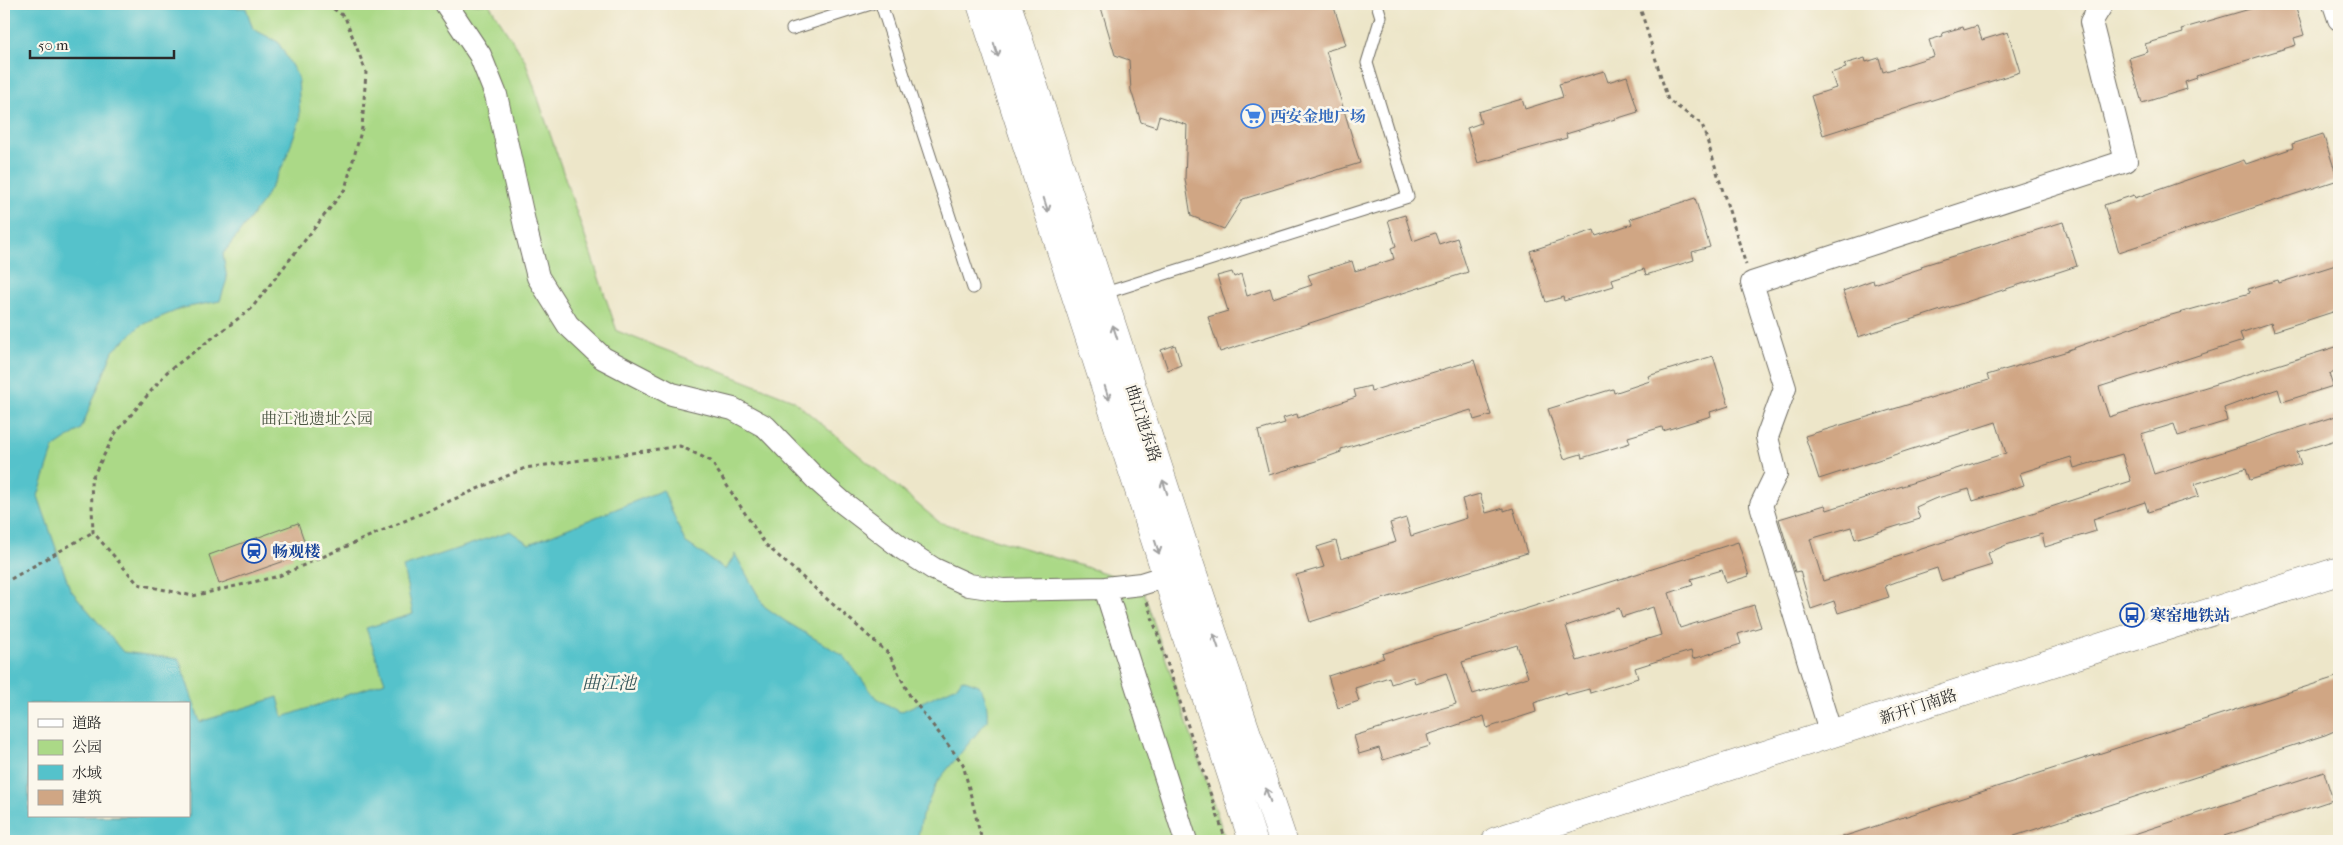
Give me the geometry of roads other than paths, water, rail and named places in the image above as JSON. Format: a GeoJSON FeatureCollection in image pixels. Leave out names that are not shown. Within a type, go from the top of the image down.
{"type":"FeatureCollection","features":[{"type":"Feature","properties":{"kind":"main road","name":"曲江池东路"},"geometry":{"type":"LineString","coordinates":[[981,4],[1179,572],[1283,841]]}},
{"type":"Feature","properties":{"kind":"main road","name":"曲江池东路"},"geometry":{"type":"LineString","coordinates":[[1008,4],[1102,294],[1252,841]]}},
{"type":"Feature","properties":{"kind":"main road","name":"新开门南路"},"geometry":{"type":"LineString","coordinates":[[1496,841],[2339,571]]}},
{"type":"Feature","properties":{"kind":"street"},"geometry":{"type":"LineString","coordinates":[[446,4],[480,55],[496,95],[524,226],[538,277],[568,325],[603,358],[672,394],[733,409],[766,427],[815,478],[842,502],[903,549],[934,569],[969,585],[1003,590],[1105,588],[1141,584],[1179,572]]}},
{"type":"Feature","properties":{"kind":"street"},"geometry":{"type":"LineString","coordinates":[[1831,734],[1761,505],[1776,474],[1767,437],[1785,388],[1752,283],[2126,161],[2091,22],[2102,4]]}},
{"type":"Feature","properties":{"kind":"street"},"geometry":{"type":"LineString","coordinates":[[2334,4],[2339,19]]}},
{"type":"Feature","properties":{"kind":"street"},"geometry":{"type":"LineString","coordinates":[[1105,588],[1186,841]]}},
{"type":"Feature","properties":{"kind":"lane"},"geometry":{"type":"LineString","coordinates":[[792,29],[870,4]]}},
{"type":"Feature","properties":{"kind":"lane"},"geometry":{"type":"LineString","coordinates":[[881,4],[973,288]]}},
{"type":"Feature","properties":{"kind":"lane"},"geometry":{"type":"LineString","coordinates":[[1102,294],[1408,197],[1367,63],[1381,17],[1377,4]]}},
{"type":"Feature","properties":{"kind":"water","name":"曲江池"},"geometry":{"type":"Polygon","coordinates":[[[4,4],[161,4],[164,6],[246,8],[253,29],[278,42],[298,77],[300,119],[285,161],[264,200],[223,254],[227,279],[220,301],[183,308],[141,325],[113,351],[81,429],[54,447],[38,496],[70,589],[123,652],[179,659],[200,722],[278,697],[283,717],[385,682],[366,628],[413,614],[403,567],[510,531],[529,544],[663,490],[685,542],[726,570],[735,554],[764,606],[785,621],[844,656],[876,698],[900,712],[957,686],[962,679],[979,685],[987,706],[987,721],[937,782],[922,816],[917,841],[4,841],[4,4]]]}},
{"type":"Feature","properties":{"kind":"place","name":"西安金地广场"},"geometry":{"type":"Point","coordinates":[1253,116]}},
{"type":"Feature","properties":{"kind":"place","name":"畅观楼"},"geometry":{"type":"Point","coordinates":[254,551]}},
{"type":"Feature","properties":{"kind":"place","name":"寒窑地铁站"},"geometry":{"type":"Point","coordinates":[2132,615]}},
{"type":"Feature","properties":{"kind":"park label","name":"曲江池遗址公园"},"geometry":{"type":"Point","coordinates":[317,418]}}]}
